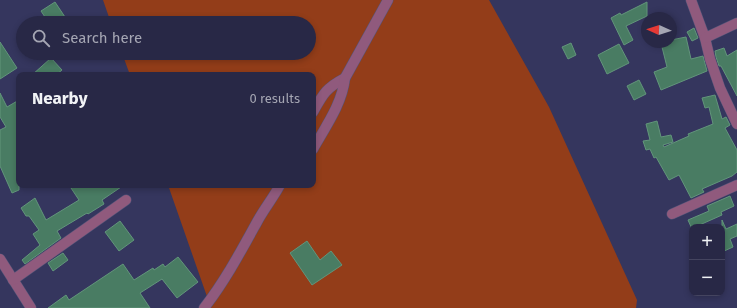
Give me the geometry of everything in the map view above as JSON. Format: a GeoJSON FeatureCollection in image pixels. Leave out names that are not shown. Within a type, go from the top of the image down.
{"type":"FeatureCollection","features":[{"type":"Feature","properties":{"kind":"street"},"geometry":{"type":"LineString","coordinates":[[316,144],[339,103],[343,92],[345,78],[388,0]]}},
{"type":"Feature","properties":{"kind":"street"},"geometry":{"type":"LineString","coordinates":[[690,0],[705,38],[710,60],[720,88],[737,124]]}},
{"type":"Feature","properties":{"kind":"street"},"geometry":{"type":"LineString","coordinates":[[705,38],[737,23]]}},
{"type":"Feature","properties":{"kind":"street"},"geometry":{"type":"LineString","coordinates":[[316,107],[323,94],[332,85],[345,78]]}},
{"type":"Feature","properties":{"kind":"street"},"geometry":{"type":"LineString","coordinates":[[672,214],[737,185]]}},
{"type":"Feature","properties":{"kind":"street"},"geometry":{"type":"LineString","coordinates":[[204,308],[230,271],[257,221],[278,188]]}},
{"type":"Feature","properties":{"kind":"street"},"geometry":{"type":"LineString","coordinates":[[13,280],[126,200]]}},
{"type":"Feature","properties":{"kind":"street"},"geometry":{"type":"LineString","coordinates":[[0,259],[31,308]]}},
{"type":"Feature","properties":{"kind":"shaded area"},"geometry":{"type":"Polygon","coordinates":[[[103,0],[489,0],[549,107],[637,300],[636,308],[211,308],[169,188],[316,188],[316,72],[129,72],[125,60],[316,60],[316,16],[109,16],[103,0]]]}},
{"type":"Feature","properties":{"kind":"building"},"geometry":{"type":"Polygon","coordinates":[[[55,2],[64,16],[44,16],[41,11],[55,2]]]}},
{"type":"Feature","properties":{"kind":"building"},"geometry":{"type":"Polygon","coordinates":[[[647,2],[647,12],[641,12],[641,19],[626,26],[633,40],[624,45],[611,18],[620,13],[621,15],[647,2]]]}},
{"type":"Feature","properties":{"kind":"building"},"geometry":{"type":"Polygon","coordinates":[[[694,28],[698,38],[692,41],[687,32],[694,28]]]}},
{"type":"Feature","properties":{"kind":"building"},"geometry":{"type":"Polygon","coordinates":[[[686,37],[691,59],[703,56],[707,71],[661,90],[654,72],[667,67],[662,48],[677,48],[677,39],[686,37]]]}},
{"type":"Feature","properties":{"kind":"building"},"geometry":{"type":"Polygon","coordinates":[[[0,42],[17,68],[0,79],[0,42]]]}},
{"type":"Feature","properties":{"kind":"building"},"geometry":{"type":"Polygon","coordinates":[[[571,43],[576,55],[568,59],[562,47],[571,43]]]}},
{"type":"Feature","properties":{"kind":"building"},"geometry":{"type":"Polygon","coordinates":[[[619,44],[629,63],[607,74],[598,55],[619,44]]]}},
{"type":"Feature","properties":{"kind":"building"},"geometry":{"type":"Polygon","coordinates":[[[724,48],[727,56],[737,50],[737,96],[721,66],[719,66],[716,57],[715,51],[724,48]]]}},
{"type":"Feature","properties":{"kind":"building"},"geometry":{"type":"Polygon","coordinates":[[[49,60],[53,60],[62,70],[60,72],[35,72],[49,60]]]}},
{"type":"Feature","properties":{"kind":"building"},"geometry":{"type":"Polygon","coordinates":[[[639,80],[646,94],[634,100],[627,86],[639,80]]]}},
{"type":"Feature","properties":{"kind":"building"},"geometry":{"type":"Polygon","coordinates":[[[0,93],[7,107],[16,102],[16,188],[19,188],[19,190],[12,193],[0,166],[0,130],[6,127],[0,117],[0,93]]]}},
{"type":"Feature","properties":{"kind":"building"},"geometry":{"type":"Polygon","coordinates":[[[715,95],[722,119],[726,117],[730,125],[725,128],[737,150],[737,172],[732,176],[702,189],[704,192],[691,198],[679,175],[669,180],[656,157],[654,158],[650,149],[646,150],[643,141],[650,140],[646,124],[657,121],[661,137],[671,135],[673,142],[663,145],[664,147],[689,136],[688,134],[713,124],[709,107],[705,108],[702,98],[715,95]]]}},
{"type":"Feature","properties":{"kind":"building"},"geometry":{"type":"Polygon","coordinates":[[[71,188],[120,188],[102,200],[104,204],[57,231],[61,238],[25,264],[22,260],[40,245],[33,234],[39,230],[21,208],[35,198],[46,220],[79,200],[71,188]]]}},
{"type":"Feature","properties":{"kind":"building"},"geometry":{"type":"Polygon","coordinates":[[[730,196],[734,206],[721,212],[722,215],[702,224],[690,224],[688,220],[709,211],[707,206],[730,196]]]}},
{"type":"Feature","properties":{"kind":"building"},"geometry":{"type":"Polygon","coordinates":[[[120,221],[134,240],[119,251],[105,232],[120,221]]]}},
{"type":"Feature","properties":{"kind":"building"},"geometry":{"type":"Polygon","coordinates":[[[737,224],[737,236],[730,239],[733,247],[725,251],[725,227],[726,229],[737,224]]]}},
{"type":"Feature","properties":{"kind":"building"},"geometry":{"type":"Polygon","coordinates":[[[307,241],[320,260],[331,251],[342,265],[312,285],[290,253],[307,241]]]}},
{"type":"Feature","properties":{"kind":"building"},"geometry":{"type":"Polygon","coordinates":[[[63,253],[68,260],[53,271],[48,263],[63,253]]]}},
{"type":"Feature","properties":{"kind":"building"},"geometry":{"type":"Polygon","coordinates":[[[178,257],[198,282],[177,298],[162,279],[140,293],[150,308],[48,308],[66,295],[69,300],[123,264],[134,280],[153,268],[154,270],[163,264],[165,267],[178,257]]]}}]}
